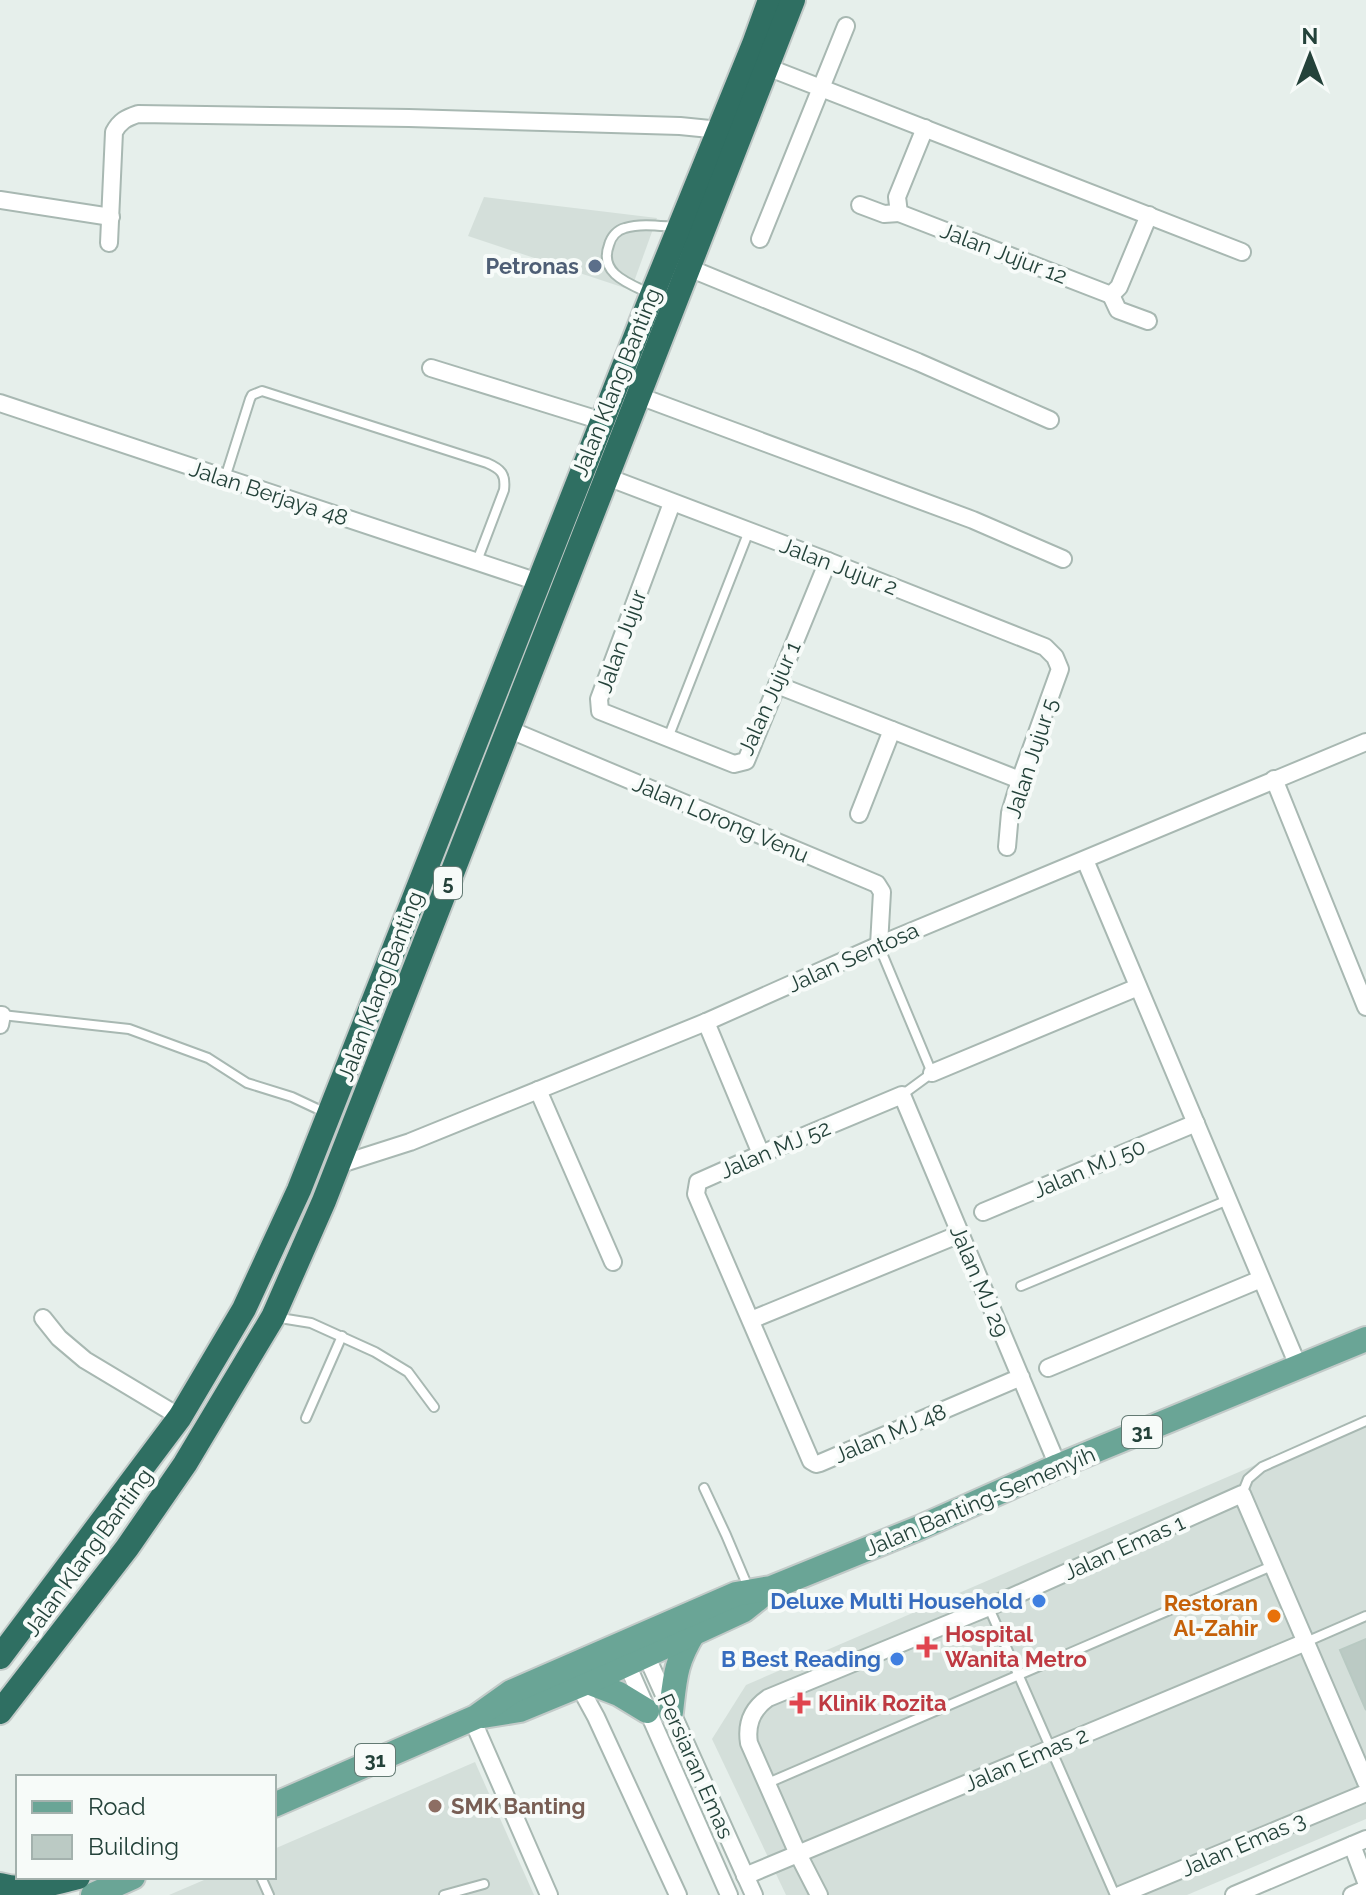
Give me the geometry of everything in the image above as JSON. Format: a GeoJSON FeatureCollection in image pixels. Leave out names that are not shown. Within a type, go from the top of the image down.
{"type":"FeatureCollection","features":[{"type":"Feature","properties":{"kind":"highway","name":"Jalan Klang Banting"},"geometry":{"type":"LineString","coordinates":[[0,1657],[180,1417],[244,1309],[299,1190],[538,582],[596,419],[681,227],[770,0]]}},
{"type":"Feature","properties":{"kind":"highway","name":"Jalan Klang Banting"},"geometry":{"type":"LineString","coordinates":[[0,1712],[127,1548],[185,1464],[273,1317],[338,1165],[793,0]]}},
{"type":"Feature","properties":{"kind":"highway"},"geometry":{"type":"LineString","coordinates":[[0,1885],[35,1887],[70,1879]]}},
{"type":"Feature","properties":{"kind":"main road","name":"Jalan Banting-Semenyih"},"geometry":{"type":"LineString","coordinates":[[474,1718],[520,1710],[584,1684],[633,1651],[736,1594],[760,1590],[919,1528],[1058,1466],[1366,1339]]}},
{"type":"Feature","properties":{"kind":"main road","name":"Jalan Banting-Semenyih"},"geometry":{"type":"LineString","coordinates":[[276,1804],[474,1718],[511,1692],[694,1632],[744,1610],[760,1590]]}},
{"type":"Feature","properties":{"kind":"main road"},"geometry":{"type":"LineString","coordinates":[[584,1684],[619,1694],[659,1711],[683,1650],[694,1632]]}},
{"type":"Feature","properties":{"kind":"main road"},"geometry":{"type":"LineString","coordinates":[[41,1895],[75,1879]]}},
{"type":"Feature","properties":{"kind":"main road"},"geometry":{"type":"LineString","coordinates":[[93,1895],[129,1879]]}},
{"type":"Feature","properties":{"kind":"street"},"geometry":{"type":"LineString","coordinates":[[760,239],[846,26]]}},
{"type":"Feature","properties":{"kind":"street"},"geometry":{"type":"LineString","coordinates":[[767,67],[1242,252]]}},
{"type":"Feature","properties":{"kind":"street"},"geometry":{"type":"LineString","coordinates":[[109,243],[114,132],[126,118],[138,114],[537,122],[720,130]]}},
{"type":"Feature","properties":{"kind":"street"},"geometry":{"type":"LineString","coordinates":[[899,213],[897,197],[925,128]]}},
{"type":"Feature","properties":{"kind":"street"},"geometry":{"type":"LineString","coordinates":[[0,200],[111,217]]}},
{"type":"Feature","properties":{"kind":"street","name":"Jalan Jujur 12"},"geometry":{"type":"LineString","coordinates":[[860,205],[884,214],[899,213],[1111,295],[1118,310],[1148,321]]}},
{"type":"Feature","properties":{"kind":"street"},"geometry":{"type":"LineString","coordinates":[[1111,295],[1119,287],[1149,215]]}},
{"type":"Feature","properties":{"kind":"street"},"geometry":{"type":"LineString","coordinates":[[689,268],[1050,420]]}},
{"type":"Feature","properties":{"kind":"street"},"geometry":{"type":"LineString","coordinates":[[431,368],[596,419]]}},
{"type":"Feature","properties":{"kind":"street"},"geometry":{"type":"LineString","coordinates":[[639,396],[973,520],[1063,559]]}},
{"type":"Feature","properties":{"kind":"street","name":"Jalan Berjaya 48"},"geometry":{"type":"LineString","coordinates":[[0,403],[538,582]]}},
{"type":"Feature","properties":{"kind":"street","name":"Jalan Jujur 2"},"geometry":{"type":"LineString","coordinates":[[607,477],[1045,647],[1055,657],[1060,669]]}},
{"type":"Feature","properties":{"kind":"street","name":"Jalan Jujur"},"geometry":{"type":"LineString","coordinates":[[668,738],[600,711],[599,699],[672,503]]}},
{"type":"Feature","properties":{"kind":"street","name":"Jalan Jujur 1"},"geometry":{"type":"LineString","coordinates":[[668,738],[734,764],[746,761],[828,561]]}},
{"type":"Feature","properties":{"kind":"street","name":"Jalan Jujur 5"},"geometry":{"type":"LineString","coordinates":[[1007,847],[1010,813],[1060,669]]}},
{"type":"Feature","properties":{"kind":"street"},"geometry":{"type":"LineString","coordinates":[[777,685],[1020,780]]}},
{"type":"Feature","properties":{"kind":"street","name":"Jalan Lorong Venu"},"geometry":{"type":"LineString","coordinates":[[508,729],[877,884],[882,892],[879,945]]}},
{"type":"Feature","properties":{"kind":"street"},"geometry":{"type":"LineString","coordinates":[[859,814],[892,730]]}},
{"type":"Feature","properties":{"kind":"street","name":"Jalan Sentosa"},"geometry":{"type":"LineString","coordinates":[[338,1165],[410,1142],[706,1022],[879,945],[1366,742]]}},
{"type":"Feature","properties":{"kind":"street"},"geometry":{"type":"LineString","coordinates":[[1274,779],[1366,1007]]}},
{"type":"Feature","properties":{"kind":"street"},"geometry":{"type":"LineString","coordinates":[[1085,860],[1299,1368]]}},
{"type":"Feature","properties":{"kind":"street"},"geometry":{"type":"LineString","coordinates":[[932,1073],[1138,987]]}},
{"type":"Feature","properties":{"kind":"street"},"geometry":{"type":"LineString","coordinates":[[706,1022],[761,1154]]}},
{"type":"Feature","properties":{"kind":"street"},"geometry":{"type":"LineString","coordinates":[[538,1090],[613,1262]]}},
{"type":"Feature","properties":{"kind":"street","name":"Jalan MJ 52"},"geometry":{"type":"LineString","coordinates":[[751,1320],[696,1194],[698,1182],[902,1095]]}},
{"type":"Feature","properties":{"kind":"street","name":"Jalan MJ 29"},"geometry":{"type":"LineString","coordinates":[[902,1095],[1058,1466]]}},
{"type":"Feature","properties":{"kind":"street","name":"Jalan MJ 50"},"geometry":{"type":"LineString","coordinates":[[983,1212],[1196,1123]]}},
{"type":"Feature","properties":{"kind":"street"},"geometry":{"type":"LineString","coordinates":[[751,1320],[960,1234]]}},
{"type":"Feature","properties":{"kind":"street"},"geometry":{"type":"LineString","coordinates":[[1048,1368],[1261,1279]]}},
{"type":"Feature","properties":{"kind":"street"},"geometry":{"type":"LineString","coordinates":[[43,1318],[59,1338],[85,1360],[180,1417]]}},
{"type":"Feature","properties":{"kind":"street","name":"Jalan MJ 48"},"geometry":{"type":"LineString","coordinates":[[751,1320],[811,1461],[816,1464],[1021,1377]]}},
{"type":"Feature","properties":{"kind":"street"},"geometry":{"type":"LineString","coordinates":[[1242,1494],[1366,1782]]}},
{"type":"Feature","properties":{"kind":"street","name":"Jalan Emas 1"},"geometry":{"type":"LineString","coordinates":[[798,1854],[749,1743],[749,1720],[760,1704],[768,1698],[989,1607],[1242,1494]]}},
{"type":"Feature","properties":{"kind":"street","name":"Jalan Emas 2"},"geometry":{"type":"LineString","coordinates":[[745,1876],[1306,1642]]}},
{"type":"Feature","properties":{"kind":"street","name":"Persiaran Emas"},"geometry":{"type":"LineString","coordinates":[[633,1651],[729,1895]]}},
{"type":"Feature","properties":{"kind":"street","name":"Persiaran Emas"},"geometry":{"type":"LineString","coordinates":[[633,1651],[659,1711],[754,1895]]}},
{"type":"Feature","properties":{"kind":"street"},"geometry":{"type":"LineString","coordinates":[[584,1684],[596,1717],[678,1895]]}},
{"type":"Feature","properties":{"kind":"street"},"geometry":{"type":"LineString","coordinates":[[474,1718],[549,1895]]}},
{"type":"Feature","properties":{"kind":"street","name":"Jalan Emas 3"},"geometry":{"type":"LineString","coordinates":[[1118,1895],[1366,1793]]}},
{"type":"Feature","properties":{"kind":"street"},"geometry":{"type":"LineString","coordinates":[[1234,1895],[1359,1842],[1366,1882]]}},
{"type":"Feature","properties":{"kind":"street"},"geometry":{"type":"LineString","coordinates":[[798,1854],[819,1895]]}},
{"type":"Feature","properties":{"kind":"street"},"geometry":{"type":"LineString","coordinates":[[1352,1895],[1366,1889]]}},
{"type":"Feature","properties":{"kind":"lane"},"geometry":{"type":"LineString","coordinates":[[652,295],[614,276],[607,263],[606,252],[611,239],[627,227],[681,227]]}},
{"type":"Feature","properties":{"kind":"lane"},"geometry":{"type":"LineString","coordinates":[[225,478],[250,399],[262,391],[487,463],[503,473],[504,490],[477,561]]}},
{"type":"Feature","properties":{"kind":"lane"},"geometry":{"type":"LineString","coordinates":[[668,738],[749,531]]}},
{"type":"Feature","properties":{"kind":"lane"},"geometry":{"type":"LineString","coordinates":[[879,945],[932,1073],[902,1095]]}},
{"type":"Feature","properties":{"kind":"lane"},"geometry":{"type":"LineString","coordinates":[[1,1018],[129,1029],[208,1058],[247,1083],[292,1097],[329,1114]]}},
{"type":"Feature","properties":{"kind":"lane"},"geometry":{"type":"LineString","coordinates":[[1021,1286],[1228,1200]]}},
{"type":"Feature","properties":{"kind":"lane"},"geometry":{"type":"LineString","coordinates":[[273,1317],[311,1323],[375,1352],[408,1372],[434,1407]]}},
{"type":"Feature","properties":{"kind":"lane"},"geometry":{"type":"LineString","coordinates":[[306,1418],[342,1336]]}},
{"type":"Feature","properties":{"kind":"lane"},"geometry":{"type":"LineString","coordinates":[[1242,1494],[1248,1479],[1262,1467],[1366,1421]]}},
{"type":"Feature","properties":{"kind":"lane"},"geometry":{"type":"LineString","coordinates":[[704,1488],[726,1535],[760,1590]]}},
{"type":"Feature","properties":{"kind":"lane"},"geometry":{"type":"LineString","coordinates":[[768,1783],[1273,1566]]}},
{"type":"Feature","properties":{"kind":"lane"},"geometry":{"type":"LineString","coordinates":[[989,1607],[1118,1895]]}},
{"type":"Feature","properties":{"kind":"lane"},"geometry":{"type":"LineString","coordinates":[[1306,1642],[1366,1616]]}},
{"type":"Feature","properties":{"kind":"lane"},"geometry":{"type":"LineString","coordinates":[[444,1895],[484,1884]]}},
{"type":"Feature","properties":{"kind":"shaded area"},"geometry":{"type":"Polygon","coordinates":[[[484,197],[657,218],[631,290],[468,236],[484,197]]]}},
{"type":"Feature","properties":{"kind":"shaded area"},"geometry":{"type":"Polygon","coordinates":[[[1366,1417],[1366,1819],[1187,1895],[786,1895],[712,1739],[746,1685],[1366,1417]]]}},
{"type":"Feature","properties":{"kind":"shaded area","name":"SMK Banting"},"geometry":{"type":"Polygon","coordinates":[[[475,1762],[534,1895],[169,1895],[206,1879],[276,1879],[276,1848],[475,1762]]]}},
{"type":"Feature","properties":{"kind":"building"},"geometry":{"type":"Polygon","coordinates":[[[1366,1639],[1366,1710],[1340,1650],[1366,1639]]]}},
{"type":"Feature","properties":{"kind":"place","name":"Petronas"},"geometry":{"type":"Point","coordinates":[595,266]}},
{"type":"Feature","properties":{"kind":"place","name":"Deluxe Multi Household"},"geometry":{"type":"Point","coordinates":[1039,1601]}},
{"type":"Feature","properties":{"kind":"place","name":"Restoran Al-Zahir"},"geometry":{"type":"Point","coordinates":[1274,1616]}},
{"type":"Feature","properties":{"kind":"place","name":"Hospital Wanita Metro"},"geometry":{"type":"Point","coordinates":[927,1647]}},
{"type":"Feature","properties":{"kind":"place","name":"B Best Reading"},"geometry":{"type":"Point","coordinates":[897,1659]}},
{"type":"Feature","properties":{"kind":"place","name":"Klinik Rozita"},"geometry":{"type":"Point","coordinates":[800,1703]}},
{"type":"Feature","properties":{"kind":"place","name":"SMK Banting"},"geometry":{"type":"Point","coordinates":[435,1806]}}]}
